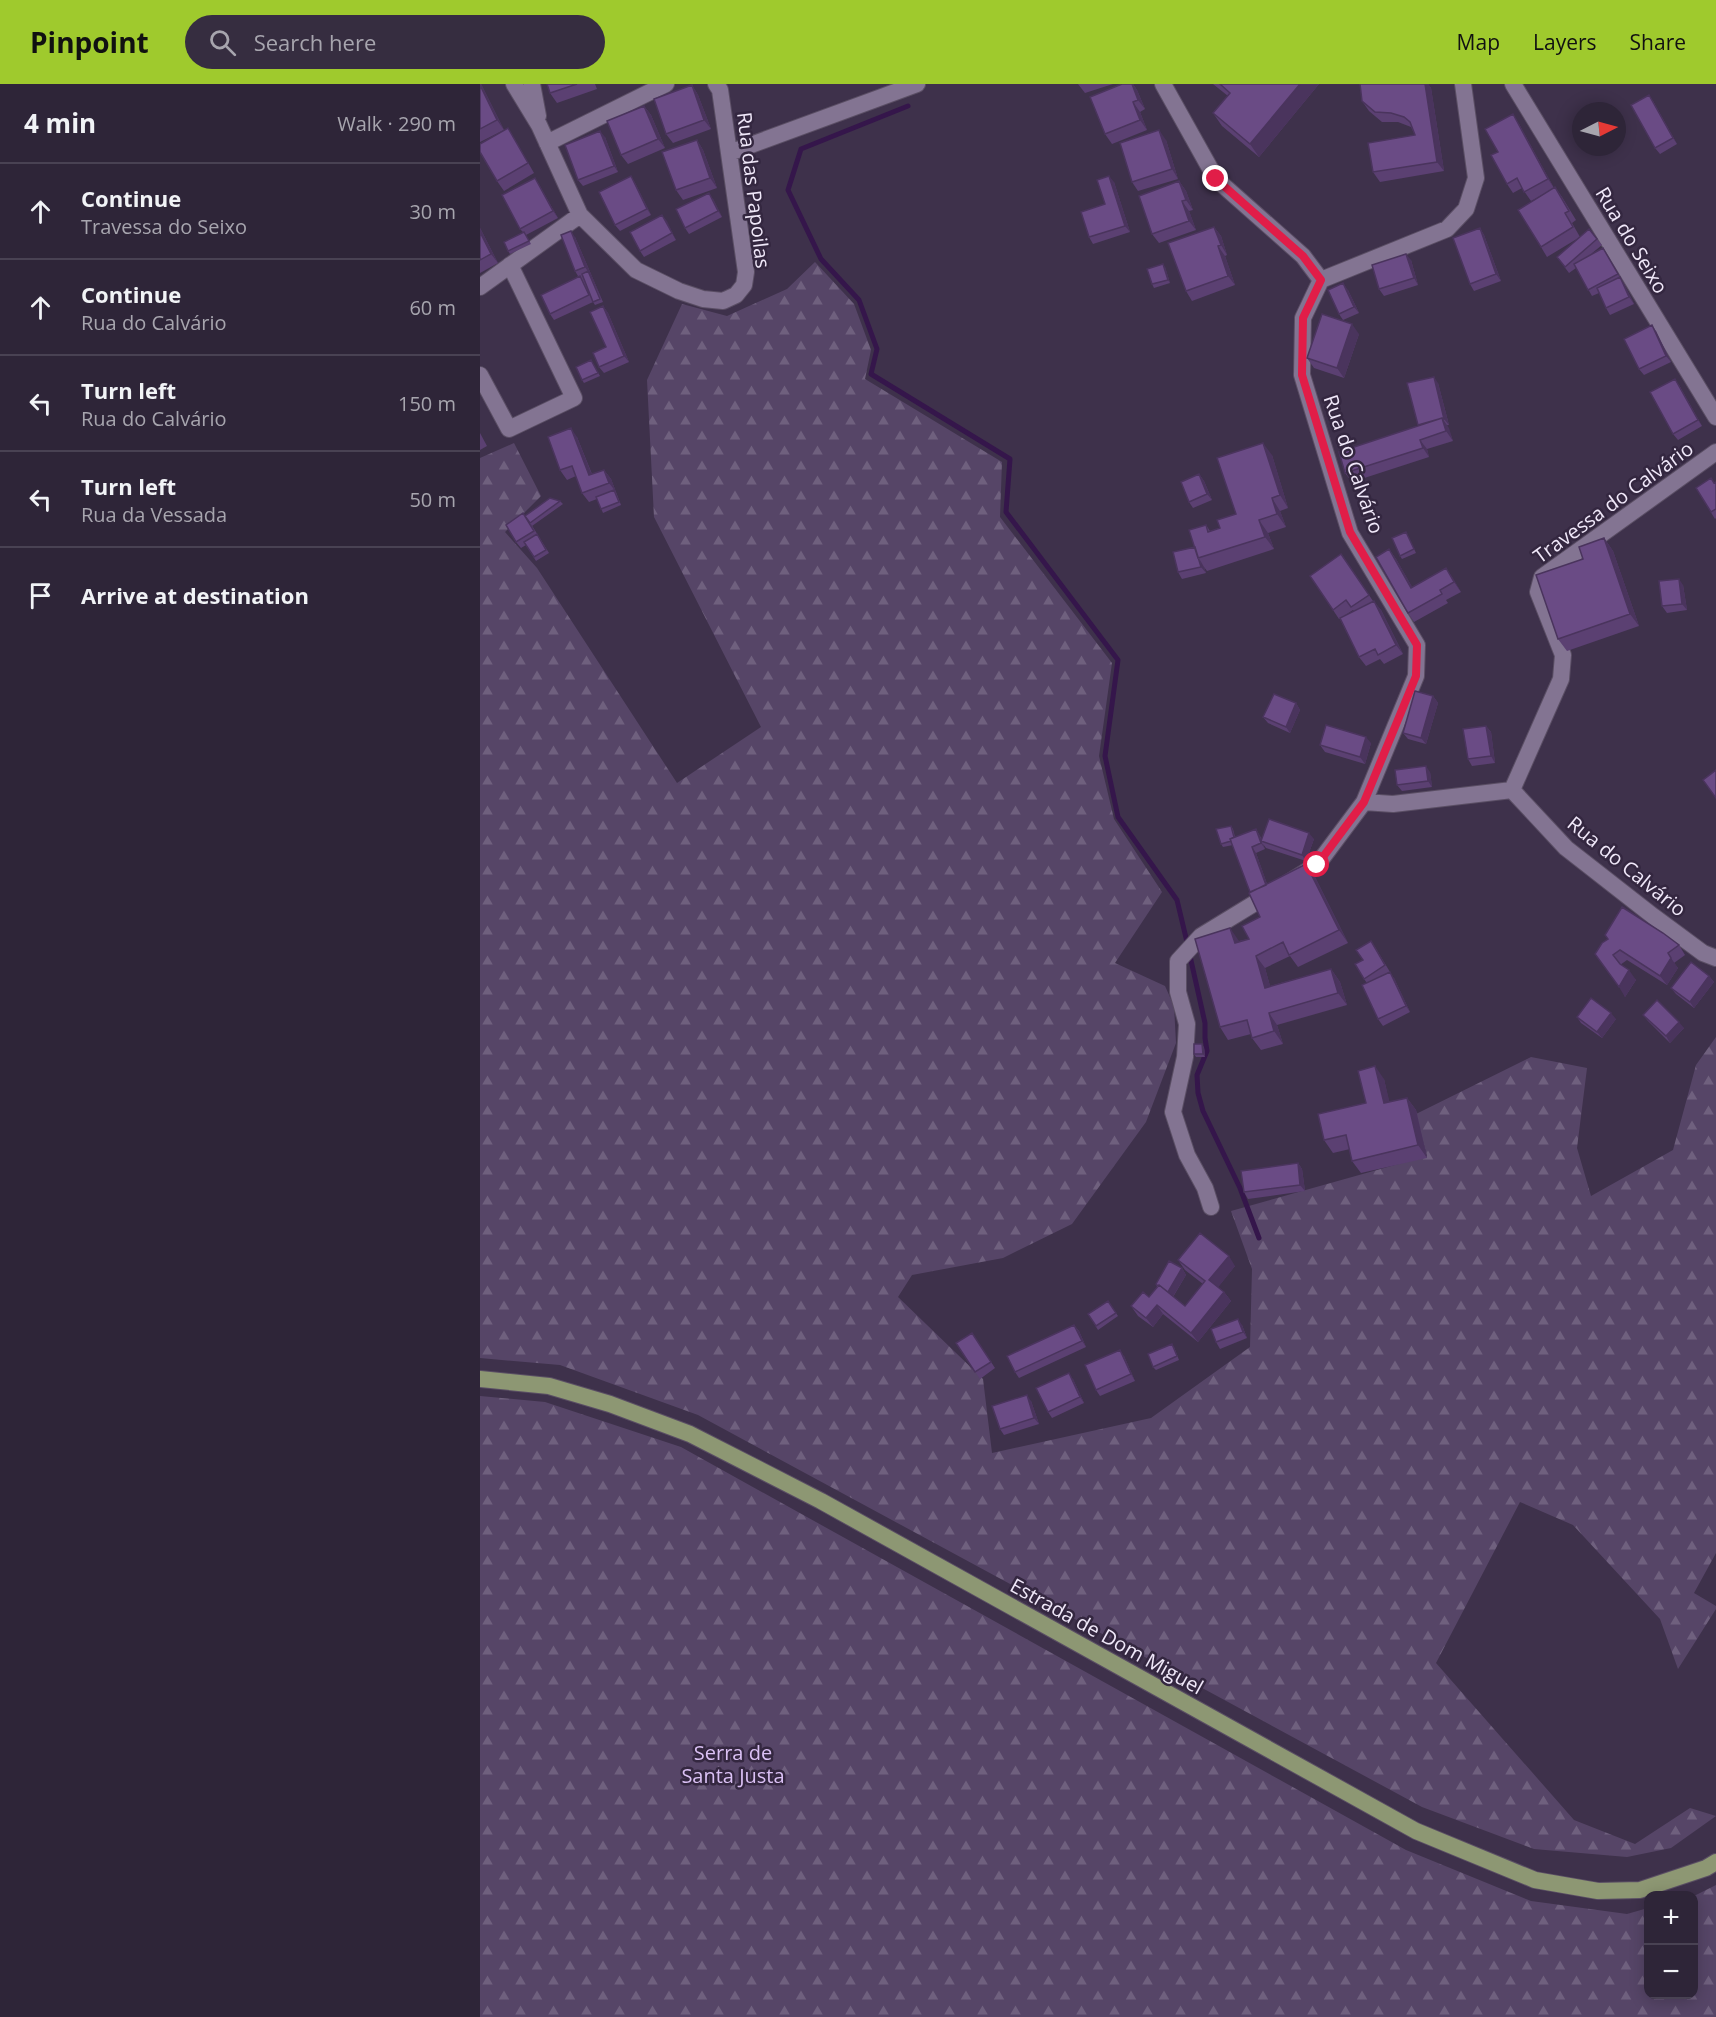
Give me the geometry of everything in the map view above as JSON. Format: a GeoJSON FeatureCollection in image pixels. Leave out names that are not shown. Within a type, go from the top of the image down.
{"type":"FeatureCollection","features":[{"type":"Feature","properties":{"kind":"main road","name":"Estrada de Dom Miguel"},"geometry":{"type":"LineString","coordinates":[[480,1379],[549,1386],[610,1404],[690,1434],[821,1501],[1416,1831],[1535,1880],[1598,1891],[1640,1890],[1706,1868],[1716,1862]]}},
{"type":"Feature","properties":{"kind":"street"},"geometry":{"type":"LineString","coordinates":[[480,287],[580,215],[539,125],[514,84]]}},
{"type":"Feature","properties":{"kind":"street"},"geometry":{"type":"LineString","coordinates":[[532,84],[539,125]]}},
{"type":"Feature","properties":{"kind":"street"},"geometry":{"type":"LineString","coordinates":[[547,143],[666,84]]}},
{"type":"Feature","properties":{"kind":"street","name":"Rua das Papoilas"},"geometry":{"type":"LineString","coordinates":[[580,215],[636,270],[679,291],[704,299],[723,301],[736,295],[744,285],[746,272],[720,90],[716,84]]}},
{"type":"Feature","properties":{"kind":"street"},"geometry":{"type":"LineString","coordinates":[[729,153],[917,84]]}},
{"type":"Feature","properties":{"kind":"street"},"geometry":{"type":"LineString","coordinates":[[1163,84],[1216,179],[1303,256],[1321,280],[1447,229],[1466,209],[1476,178],[1462,84]]}},
{"type":"Feature","properties":{"kind":"street","name":"Rua do Seixo"},"geometry":{"type":"LineString","coordinates":[[1513,84],[1716,417]]}},
{"type":"Feature","properties":{"kind":"street"},"geometry":{"type":"LineString","coordinates":[[480,375],[509,429],[574,398],[510,265]]}},
{"type":"Feature","properties":{"kind":"street","name":"Rua do Calvário"},"geometry":{"type":"LineString","coordinates":[[1211,1207],[1205,1188],[1187,1155],[1173,1112],[1185,1057],[1187,1024],[1178,992],[1178,961],[1201,936],[1317,865],[1364,802],[1416,676],[1417,645],[1350,532],[1302,375],[1303,318],[1321,280]]}},
{"type":"Feature","properties":{"kind":"street","name":"Travessa do Calvário"},"geometry":{"type":"LineString","coordinates":[[1512,790],[1561,679],[1563,655],[1538,592],[1542,577],[1716,452]]}},
{"type":"Feature","properties":{"kind":"street"},"geometry":{"type":"LineString","coordinates":[[1364,802],[1393,804],[1512,790]]}},
{"type":"Feature","properties":{"kind":"street","name":"Rua do Calvário"},"geometry":{"type":"LineString","coordinates":[[1512,790],[1566,848],[1703,953],[1716,958]]}},
{"type":"Feature","properties":{"kind":"green space"},"geometry":{"type":"Polygon","coordinates":[[[815,262],[854,304],[871,350],[865,379],[1002,462],[1000,517],[1112,663],[1099,756],[1114,819],[1162,892],[1115,963],[1165,986],[1174,1006],[1176,1043],[1146,1122],[1072,1224],[1003,1258],[912,1275],[898,1297],[983,1379],[992,1453],[1151,1418],[1250,1347],[1252,1269],[1231,1211],[1427,1156],[1416,1114],[1531,1057],[1587,1068],[1577,1148],[1591,1196],[1673,1150],[1696,1065],[1716,1037],[1716,1553],[1694,1593],[1716,1606],[1716,1609],[1678,1669],[1660,1619],[1573,1525],[1520,1502],[1436,1663],[1574,1820],[1635,1844],[1690,1808],[1716,1816],[1671,1848],[1627,1857],[1534,1849],[1422,1807],[698,1415],[560,1365],[480,1358],[480,458],[514,443],[541,496],[505,532],[537,568],[677,783],[761,727],[654,517],[647,380],[682,304],[727,316],[787,289],[815,262]]]}},
{"type":"Feature","properties":{"kind":"green space","name":"Serra de Santa Justa"},"geometry":{"type":"Polygon","coordinates":[[[480,1396],[545,1402],[681,1447],[1406,1850],[1531,1901],[1627,1914],[1644,1909],[1644,1999],[1698,1999],[1698,1894],[1716,1885],[1716,2017],[480,2017],[480,1396]]]}},
{"type":"Feature","properties":{"kind":"building"},"geometry":{"type":"Polygon","coordinates":[[[547,84],[577,84],[550,93],[547,84]]]}},
{"type":"Feature","properties":{"kind":"building"},"geometry":{"type":"Polygon","coordinates":[[[1122,84],[1132,84],[1138,100],[1133,102],[1140,120],[1105,134],[1090,97],[1122,84]]]}},
{"type":"Feature","properties":{"kind":"building"},"geometry":{"type":"Polygon","coordinates":[[[1220,84],[1300,84],[1250,144],[1213,113],[1230,93],[1220,84]]]}},
{"type":"Feature","properties":{"kind":"building"},"geometry":{"type":"Polygon","coordinates":[[[1360,84],[1425,84],[1437,162],[1373,172],[1368,143],[1415,135],[1410,122],[1404,117],[1375,112],[1362,101],[1360,84]]]}},
{"type":"Feature","properties":{"kind":"building"},"geometry":{"type":"Polygon","coordinates":[[[480,85],[497,120],[480,129],[480,85]]]}},
{"type":"Feature","properties":{"kind":"building"},"geometry":{"type":"Polygon","coordinates":[[[692,85],[704,120],[666,134],[654,99],[692,85]]]}},
{"type":"Feature","properties":{"kind":"building"},"geometry":{"type":"Polygon","coordinates":[[[1649,95],[1673,138],[1655,148],[1631,105],[1649,95]]]}},
{"type":"Feature","properties":{"kind":"building"},"geometry":{"type":"Polygon","coordinates":[[[644,106],[658,139],[621,155],[607,121],[644,106]]]}},
{"type":"Feature","properties":{"kind":"building"},"geometry":{"type":"Polygon","coordinates":[[[1513,114],[1548,179],[1524,192],[1517,178],[1507,184],[1491,155],[1498,152],[1485,129],[1513,114]]]}},
{"type":"Feature","properties":{"kind":"building"},"geometry":{"type":"Polygon","coordinates":[[[508,128],[528,163],[497,181],[480,152],[480,144],[508,128]]]}},
{"type":"Feature","properties":{"kind":"building"},"geometry":{"type":"Polygon","coordinates":[[[1159,130],[1172,169],[1132,182],[1120,143],[1159,130]]]}},
{"type":"Feature","properties":{"kind":"building"},"geometry":{"type":"Polygon","coordinates":[[[600,131],[614,166],[578,180],[565,145],[600,131]]]}},
{"type":"Feature","properties":{"kind":"building"},"geometry":{"type":"Polygon","coordinates":[[[697,140],[710,178],[676,190],[662,152],[697,140]]]}},
{"type":"Feature","properties":{"kind":"building"},"geometry":{"type":"Polygon","coordinates":[[[631,176],[647,209],[615,225],[599,192],[631,176]]]}},
{"type":"Feature","properties":{"kind":"building"},"geometry":{"type":"Polygon","coordinates":[[[1109,176],[1125,226],[1089,237],[1081,212],[1105,204],[1097,180],[1109,176]]]}},
{"type":"Feature","properties":{"kind":"building"},"geometry":{"type":"Polygon","coordinates":[[[535,178],[553,211],[520,229],[502,195],[535,178]]]}},
{"type":"Feature","properties":{"kind":"building"},"geometry":{"type":"Polygon","coordinates":[[[1179,181],[1186,200],[1182,201],[1189,221],[1152,234],[1139,196],[1179,181]]]}},
{"type":"Feature","properties":{"kind":"building"},"geometry":{"type":"Polygon","coordinates":[[[1555,187],[1569,211],[1565,213],[1573,227],[1541,247],[1518,210],[1555,187]]]}},
{"type":"Feature","properties":{"kind":"building"},"geometry":{"type":"Polygon","coordinates":[[[709,193],[718,211],[685,228],[676,209],[709,193]]]}},
{"type":"Feature","properties":{"kind":"building"},"geometry":{"type":"Polygon","coordinates":[[[662,215],[672,233],[640,251],[630,232],[662,215]]]}},
{"type":"Feature","properties":{"kind":"building"},"geometry":{"type":"Polygon","coordinates":[[[1214,227],[1228,276],[1186,291],[1168,243],[1214,227]]]}},
{"type":"Feature","properties":{"kind":"building"},"geometry":{"type":"Polygon","coordinates":[[[1480,228],[1496,274],[1470,284],[1453,238],[1480,228]]]}},
{"type":"Feature","properties":{"kind":"building"},"geometry":{"type":"Polygon","coordinates":[[[1589,229],[1597,239],[1565,267],[1557,257],[1589,229]]]}},
{"type":"Feature","properties":{"kind":"building"},"geometry":{"type":"Polygon","coordinates":[[[571,231],[585,267],[575,271],[561,235],[571,231]]]}},
{"type":"Feature","properties":{"kind":"building"},"geometry":{"type":"Polygon","coordinates":[[[480,232],[491,254],[480,260],[480,232]]]}},
{"type":"Feature","properties":{"kind":"building"},"geometry":{"type":"Polygon","coordinates":[[[524,232],[529,241],[508,251],[504,242],[524,232]]]}},
{"type":"Feature","properties":{"kind":"building"},"geometry":{"type":"Polygon","coordinates":[[[1603,248],[1618,274],[1588,290],[1574,264],[1603,248]]]}},
{"type":"Feature","properties":{"kind":"building"},"geometry":{"type":"Polygon","coordinates":[[[1406,254],[1414,278],[1379,289],[1372,265],[1406,254]]]}},
{"type":"Feature","properties":{"kind":"building"},"geometry":{"type":"Polygon","coordinates":[[[1163,264],[1168,280],[1152,284],[1147,269],[1163,264]]]}},
{"type":"Feature","properties":{"kind":"building"},"geometry":{"type":"Polygon","coordinates":[[[588,271],[600,299],[593,302],[582,274],[588,271]]]}},
{"type":"Feature","properties":{"kind":"building"},"geometry":{"type":"Polygon","coordinates":[[[580,276],[589,295],[550,314],[541,295],[580,276]]]}},
{"type":"Feature","properties":{"kind":"building"},"geometry":{"type":"Polygon","coordinates":[[[1620,277],[1629,297],[1606,308],[1597,288],[1620,277]]]}},
{"type":"Feature","properties":{"kind":"building"},"geometry":{"type":"Polygon","coordinates":[[[1343,283],[1354,307],[1339,314],[1328,290],[1343,283]]]}},
{"type":"Feature","properties":{"kind":"building"},"geometry":{"type":"Polygon","coordinates":[[[603,306],[624,356],[599,367],[593,353],[606,347],[590,312],[603,306]]]}},
{"type":"Feature","properties":{"kind":"building"},"geometry":{"type":"Polygon","coordinates":[[[1322,314],[1352,324],[1337,368],[1307,358],[1322,314]]]}},
{"type":"Feature","properties":{"kind":"building"},"geometry":{"type":"Polygon","coordinates":[[[1652,325],[1666,356],[1639,369],[1624,339],[1652,325]]]}},
{"type":"Feature","properties":{"kind":"building"},"geometry":{"type":"Polygon","coordinates":[[[591,360],[598,373],[582,380],[576,367],[591,360]]]}},
{"type":"Feature","properties":{"kind":"building"},"geometry":{"type":"Polygon","coordinates":[[[1434,377],[1444,419],[1418,425],[1407,383],[1434,377]]]}},
{"type":"Feature","properties":{"kind":"building"},"geometry":{"type":"Polygon","coordinates":[[[1675,379],[1698,420],[1673,434],[1650,392],[1675,379]]]}},
{"type":"Feature","properties":{"kind":"building"},"geometry":{"type":"Polygon","coordinates":[[[1442,418],[1446,431],[1420,440],[1423,448],[1345,473],[1339,452],[1442,418]]]}},
{"type":"Feature","properties":{"kind":"building"},"geometry":{"type":"Polygon","coordinates":[[[571,428],[589,475],[604,470],[609,483],[582,493],[572,466],[560,470],[548,437],[571,428]]]}},
{"type":"Feature","properties":{"kind":"building"},"geometry":{"type":"Polygon","coordinates":[[[1263,443],[1280,495],[1272,498],[1277,514],[1259,520],[1265,537],[1198,558],[1189,530],[1206,525],[1208,532],[1220,528],[1217,520],[1236,514],[1217,458],[1263,443]]]}},
{"type":"Feature","properties":{"kind":"building"},"geometry":{"type":"Polygon","coordinates":[[[1199,474],[1207,494],[1189,502],[1181,482],[1199,474]]]}},
{"type":"Feature","properties":{"kind":"building"},"geometry":{"type":"Polygon","coordinates":[[[1711,478],[1714,483],[1716,482],[1716,509],[1711,512],[1696,488],[1711,478]]]}},
{"type":"Feature","properties":{"kind":"building"},"geometry":{"type":"Polygon","coordinates":[[[614,490],[619,502],[601,509],[596,497],[614,490]]]}},
{"type":"Feature","properties":{"kind":"building"},"geometry":{"type":"Polygon","coordinates":[[[550,498],[560,501],[530,523],[525,516],[550,498]]]}},
{"type":"Feature","properties":{"kind":"building"},"geometry":{"type":"Polygon","coordinates":[[[523,513],[534,531],[516,542],[506,525],[523,513]]]}},
{"type":"Feature","properties":{"kind":"building"},"geometry":{"type":"Polygon","coordinates":[[[1406,532],[1414,549],[1400,556],[1392,538],[1406,532]]]}},
{"type":"Feature","properties":{"kind":"building"},"geometry":{"type":"Polygon","coordinates":[[[537,534],[546,550],[534,557],[524,542],[537,534]]]}},
{"type":"Feature","properties":{"kind":"building"},"geometry":{"type":"Polygon","coordinates":[[[1604,538],[1630,614],[1558,639],[1536,575],[1583,559],[1579,547],[1604,538]]]}},
{"type":"Feature","properties":{"kind":"building"},"geometry":{"type":"Polygon","coordinates":[[[1195,547],[1201,567],[1178,572],[1173,552],[1195,547]]]}},
{"type":"Feature","properties":{"kind":"building"},"geometry":{"type":"Polygon","coordinates":[[[1389,549],[1411,588],[1446,568],[1454,582],[1440,590],[1442,594],[1408,613],[1376,557],[1389,549]]]}},
{"type":"Feature","properties":{"kind":"building"},"geometry":{"type":"Polygon","coordinates":[[[1341,554],[1369,595],[1351,607],[1346,600],[1333,610],[1310,576],[1341,554]]]}},
{"type":"Feature","properties":{"kind":"building"},"geometry":{"type":"Polygon","coordinates":[[[1679,579],[1682,604],[1662,606],[1659,581],[1679,579]]]}},
{"type":"Feature","properties":{"kind":"building"},"geometry":{"type":"Polygon","coordinates":[[[1374,601],[1396,645],[1378,655],[1375,649],[1359,657],[1340,618],[1374,601]]]}},
{"type":"Feature","properties":{"kind":"building"},"geometry":{"type":"Polygon","coordinates":[[[1415,691],[1433,696],[1421,738],[1403,733],[1415,691]]]}},
{"type":"Feature","properties":{"kind":"building"},"geometry":{"type":"Polygon","coordinates":[[[1274,694],[1296,703],[1286,727],[1263,717],[1274,694]]]}},
{"type":"Feature","properties":{"kind":"building"},"geometry":{"type":"Polygon","coordinates":[[[1326,725],[1366,737],[1360,757],[1320,745],[1326,725]]]}},
{"type":"Feature","properties":{"kind":"building"},"geometry":{"type":"Polygon","coordinates":[[[1486,726],[1491,756],[1468,759],[1463,729],[1486,726]]]}},
{"type":"Feature","properties":{"kind":"building"},"geometry":{"type":"Polygon","coordinates":[[[1426,766],[1428,781],[1397,785],[1395,770],[1426,766]]]}},
{"type":"Feature","properties":{"kind":"building"},"geometry":{"type":"Polygon","coordinates":[[[1716,770],[1716,798],[1703,780],[1716,770]]]}},
{"type":"Feature","properties":{"kind":"building"},"geometry":{"type":"Polygon","coordinates":[[[1269,819],[1309,833],[1302,855],[1261,841],[1269,819]]]}},
{"type":"Feature","properties":{"kind":"building"},"geometry":{"type":"Polygon","coordinates":[[[1231,826],[1234,837],[1230,839],[1231,841],[1221,844],[1216,829],[1231,826]]]}},
{"type":"Feature","properties":{"kind":"building"},"geometry":{"type":"Polygon","coordinates":[[[1256,829],[1261,843],[1252,847],[1266,885],[1250,892],[1230,839],[1256,829]]]}},
{"type":"Feature","properties":{"kind":"building"},"geometry":{"type":"Polygon","coordinates":[[[1306,864],[1339,930],[1289,955],[1283,942],[1256,956],[1265,988],[1331,969],[1338,993],[1269,1013],[1274,1031],[1252,1038],[1247,1020],[1220,1027],[1195,939],[1230,928],[1235,943],[1249,939],[1242,926],[1260,917],[1249,893],[1306,864]]]}},
{"type":"Feature","properties":{"kind":"building"},"geometry":{"type":"Polygon","coordinates":[[[1622,907],[1679,945],[1668,953],[1671,958],[1660,976],[1620,950],[1613,955],[1629,970],[1619,987],[1595,954],[1602,943],[1608,939],[1605,935],[1622,907]]]}},
{"type":"Feature","properties":{"kind":"building"},"geometry":{"type":"Polygon","coordinates":[[[1371,941],[1385,965],[1364,979],[1355,964],[1363,960],[1356,950],[1371,941]]]}},
{"type":"Feature","properties":{"kind":"building"},"geometry":{"type":"Polygon","coordinates":[[[1691,962],[1709,976],[1690,1002],[1671,988],[1691,962]]]}},
{"type":"Feature","properties":{"kind":"building"},"geometry":{"type":"Polygon","coordinates":[[[1390,972],[1406,1006],[1378,1019],[1362,985],[1390,972]]]}},
{"type":"Feature","properties":{"kind":"building"},"geometry":{"type":"Polygon","coordinates":[[[1591,998],[1611,1013],[1597,1032],[1577,1017],[1591,998]]]}},
{"type":"Feature","properties":{"kind":"building"},"geometry":{"type":"Polygon","coordinates":[[[1657,1000],[1679,1022],[1666,1036],[1643,1015],[1657,1000]]]}},
{"type":"Feature","properties":{"kind":"building"},"geometry":{"type":"Polygon","coordinates":[[[1194,1044],[1202,1044],[1203,1054],[1194,1054],[1194,1044]]]}},
{"type":"Feature","properties":{"kind":"building"},"geometry":{"type":"Polygon","coordinates":[[[1375,1066],[1384,1103],[1407,1098],[1418,1145],[1352,1161],[1346,1135],[1324,1140],[1318,1114],[1366,1103],[1358,1071],[1375,1066]]]}},
{"type":"Feature","properties":{"kind":"building"},"geometry":{"type":"Polygon","coordinates":[[[1298,1163],[1300,1185],[1244,1192],[1241,1171],[1298,1163]]]}},
{"type":"Feature","properties":{"kind":"building"},"geometry":{"type":"Polygon","coordinates":[[[1200,1233],[1229,1256],[1209,1280],[1224,1292],[1191,1333],[1157,1305],[1146,1318],[1131,1306],[1143,1292],[1149,1297],[1159,1285],[1185,1306],[1205,1281],[1178,1260],[1200,1233]]]}},
{"type":"Feature","properties":{"kind":"building"},"geometry":{"type":"Polygon","coordinates":[[[1169,1261],[1182,1268],[1168,1292],[1156,1284],[1169,1261]]]}},
{"type":"Feature","properties":{"kind":"building"},"geometry":{"type":"Polygon","coordinates":[[[1108,1301],[1116,1313],[1096,1326],[1088,1314],[1108,1301]]]}},
{"type":"Feature","properties":{"kind":"building"},"geometry":{"type":"Polygon","coordinates":[[[1238,1319],[1243,1332],[1216,1342],[1211,1329],[1238,1319]]]}},
{"type":"Feature","properties":{"kind":"building"},"geometry":{"type":"Polygon","coordinates":[[[1074,1325],[1082,1341],[1015,1372],[1007,1356],[1074,1325]]]}},
{"type":"Feature","properties":{"kind":"building"},"geometry":{"type":"Polygon","coordinates":[[[972,1333],[991,1362],[975,1372],[956,1343],[972,1333]]]}},
{"type":"Feature","properties":{"kind":"building"},"geometry":{"type":"Polygon","coordinates":[[[1172,1344],[1177,1356],[1153,1367],[1148,1354],[1172,1344]]]}},
{"type":"Feature","properties":{"kind":"building"},"geometry":{"type":"Polygon","coordinates":[[[1120,1350],[1131,1374],[1096,1390],[1085,1365],[1120,1350]]]}},
{"type":"Feature","properties":{"kind":"building"},"geometry":{"type":"Polygon","coordinates":[[[1069,1373],[1080,1397],[1048,1412],[1036,1388],[1069,1373]]]}},
{"type":"Feature","properties":{"kind":"building"},"geometry":{"type":"Polygon","coordinates":[[[1027,1395],[1034,1418],[1000,1429],[992,1406],[1027,1395]]]}},
{"type":"Feature","properties":{"kind":"waterway"},"geometry":{"type":"LineString","coordinates":[[908,106],[801,149],[788,190],[821,259],[859,300],[877,349],[871,374],[1010,459],[1006,512],[1118,660],[1105,756],[1118,817],[1177,900],[1187,942]]}},
{"type":"Feature","properties":{"kind":"waterway"},"geometry":{"type":"LineString","coordinates":[[1190,956],[1205,1023],[1207,1051],[1197,1075],[1198,1093],[1203,1111],[1240,1188],[1259,1238]]}},
{"type":"Feature","properties":{"kind":"route"},"geometry":{"type":"LineString","coordinates":[[1216,179],[1303,256],[1321,280],[1303,318],[1302,375],[1350,532],[1417,645],[1416,676],[1364,802],[1317,865]]}}]}
